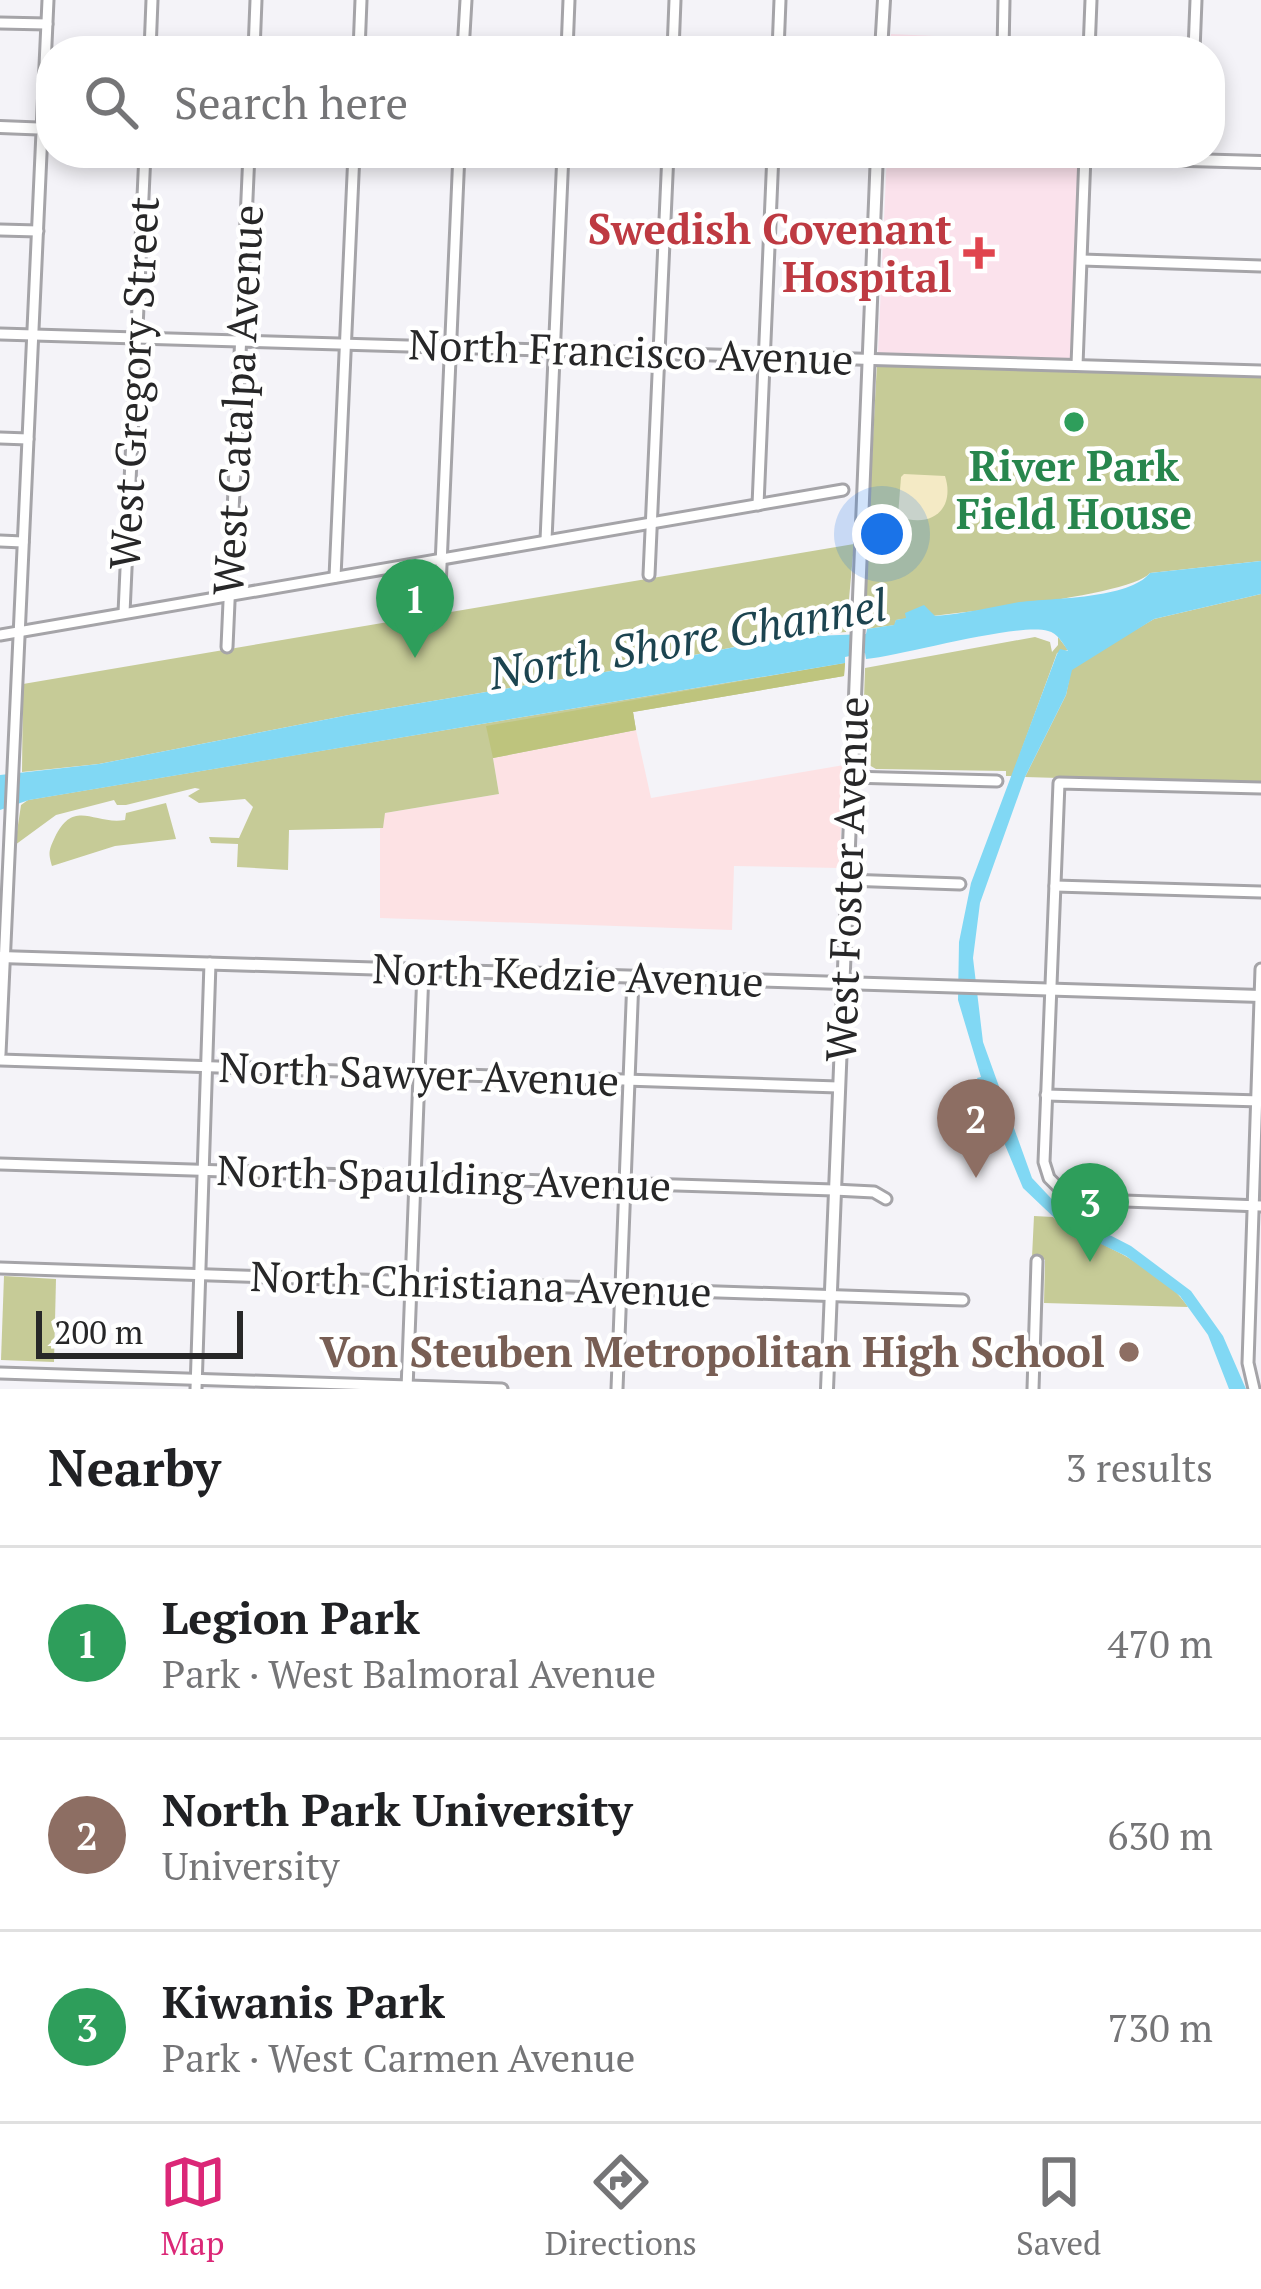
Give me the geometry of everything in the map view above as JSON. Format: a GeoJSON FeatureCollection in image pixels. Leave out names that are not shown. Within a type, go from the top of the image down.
{"type":"FeatureCollection","features":[{"type":"Feature","properties":{"kind":"main road"},"geometry":{"type":"LineString","coordinates":[[882,36],[884,0]]}},
{"type":"Feature","properties":{"kind":"main road"},"geometry":{"type":"LineString","coordinates":[[0,128],[36,129]]}},
{"type":"Feature","properties":{"kind":"main road"},"geometry":{"type":"LineString","coordinates":[[1225,159],[1261,162]]}},
{"type":"Feature","properties":{"kind":"main road","name":"West Foster Avenue"},"geometry":{"type":"LineString","coordinates":[[827,1389],[876,168]]}},
{"type":"Feature","properties":{"kind":"main road","name":"North Kedzie Avenue"},"geometry":{"type":"LineString","coordinates":[[2,957],[210,963],[220,959],[235,964],[1260,996]]}},
{"type":"Feature","properties":{"kind":"street"},"geometry":{"type":"LineString","coordinates":[[47,36],[48,0]]}},
{"type":"Feature","properties":{"kind":"street"},"geometry":{"type":"LineString","coordinates":[[151,36],[152,0]]}},
{"type":"Feature","properties":{"kind":"street"},"geometry":{"type":"LineString","coordinates":[[255,36],[256,0]]}},
{"type":"Feature","properties":{"kind":"street"},"geometry":{"type":"LineString","coordinates":[[360,36],[361,0]]}},
{"type":"Feature","properties":{"kind":"street"},"geometry":{"type":"LineString","coordinates":[[464,36],[466,0]]}},
{"type":"Feature","properties":{"kind":"street"},"geometry":{"type":"LineString","coordinates":[[568,36],[569,0]]}},
{"type":"Feature","properties":{"kind":"street"},"geometry":{"type":"LineString","coordinates":[[674,36],[675,0]]}},
{"type":"Feature","properties":{"kind":"street"},"geometry":{"type":"LineString","coordinates":[[779,36],[780,0]]}},
{"type":"Feature","properties":{"kind":"street"},"geometry":{"type":"LineString","coordinates":[[1003,36],[1004,0]]}},
{"type":"Feature","properties":{"kind":"street"},"geometry":{"type":"LineString","coordinates":[[1090,36],[1091,0]]}},
{"type":"Feature","properties":{"kind":"street"},"geometry":{"type":"LineString","coordinates":[[1195,36],[1196,0]]}},
{"type":"Feature","properties":{"kind":"street"},"geometry":{"type":"LineString","coordinates":[[0,23],[47,24]]}},
{"type":"Feature","properties":{"kind":"street"},"geometry":{"type":"LineString","coordinates":[[0,1057],[44,168]]}},
{"type":"Feature","properties":{"kind":"street","name":"West Gregory Street"},"geometry":{"type":"LineString","coordinates":[[124,614],[144,168]]}},
{"type":"Feature","properties":{"kind":"street","name":"West Catalpa Avenue"},"geometry":{"type":"LineString","coordinates":[[226,647],[248,168]]}},
{"type":"Feature","properties":{"kind":"street"},"geometry":{"type":"LineString","coordinates":[[335,577],[353,168]]}},
{"type":"Feature","properties":{"kind":"street"},"geometry":{"type":"LineString","coordinates":[[439,611],[458,168]]}},
{"type":"Feature","properties":{"kind":"street"},"geometry":{"type":"LineString","coordinates":[[546,540],[562,168]]}},
{"type":"Feature","properties":{"kind":"street"},"geometry":{"type":"LineString","coordinates":[[649,575],[667,168]]}},
{"type":"Feature","properties":{"kind":"street"},"geometry":{"type":"LineString","coordinates":[[758,505],[772,168]]}},
{"type":"Feature","properties":{"kind":"street"},"geometry":{"type":"LineString","coordinates":[[1078,365],[1085,168]]}},
{"type":"Feature","properties":{"kind":"street"},"geometry":{"type":"LineString","coordinates":[[0,230],[38,231]]}},
{"type":"Feature","properties":{"kind":"street"},"geometry":{"type":"LineString","coordinates":[[1082,260],[1261,266]]}},
{"type":"Feature","properties":{"kind":"street","name":"North Francisco Avenue"},"geometry":{"type":"LineString","coordinates":[[0,334],[1261,370]]}},
{"type":"Feature","properties":{"kind":"street"},"geometry":{"type":"LineString","coordinates":[[0,438],[28,439]]}},
{"type":"Feature","properties":{"kind":"street"},"geometry":{"type":"LineString","coordinates":[[0,635],[843,490]]}},
{"type":"Feature","properties":{"kind":"street"},"geometry":{"type":"LineString","coordinates":[[0,542],[22,542]]}},
{"type":"Feature","properties":{"kind":"street"},"geometry":{"type":"LineString","coordinates":[[850,778],[997,781]]}},
{"type":"Feature","properties":{"kind":"street"},"geometry":{"type":"LineString","coordinates":[[1257,1206],[1075,1200],[1049,1178],[1044,1148],[1059,783],[1261,788]]}},
{"type":"Feature","properties":{"kind":"street"},"geometry":{"type":"LineString","coordinates":[[846,880],[959,884]]}},
{"type":"Feature","properties":{"kind":"street"},"geometry":{"type":"LineString","coordinates":[[1055,886],[1261,892]]}},
{"type":"Feature","properties":{"kind":"street"},"geometry":{"type":"LineString","coordinates":[[197,1384],[210,963]]}},
{"type":"Feature","properties":{"kind":"street"},"geometry":{"type":"LineString","coordinates":[[1254,1389],[1247,1365],[1255,1310],[1261,969]]}},
{"type":"Feature","properties":{"kind":"street"},"geometry":{"type":"LineString","coordinates":[[407,1388],[423,970]]}},
{"type":"Feature","properties":{"kind":"street"},"geometry":{"type":"LineString","coordinates":[[617,1389],[633,978]]}},
{"type":"Feature","properties":{"kind":"street","name":"North Sawyer Avenue"},"geometry":{"type":"LineString","coordinates":[[0,1057],[838,1087]]}},
{"type":"Feature","properties":{"kind":"street"},"geometry":{"type":"LineString","coordinates":[[1046,1095],[1258,1101]]}},
{"type":"Feature","properties":{"kind":"street","name":"North Spaulding Avenue"},"geometry":{"type":"LineString","coordinates":[[0,1164],[835,1190],[874,1192],[886,1199]]}},
{"type":"Feature","properties":{"kind":"street"},"geometry":{"type":"LineString","coordinates":[[1033,1389],[1037,1261]]}},
{"type":"Feature","properties":{"kind":"street","name":"North Christiana Avenue"},"geometry":{"type":"LineString","coordinates":[[0,1268],[963,1300]]}},
{"type":"Feature","properties":{"kind":"street"},"geometry":{"type":"LineString","coordinates":[[0,1373],[197,1384],[502,1389]]}},
{"type":"Feature","properties":{"kind":"shaded area","name":"Swedish Covenant Hospital"},"geometry":{"type":"Polygon","coordinates":[[[886,168],[1079,168],[1072,360],[878,353],[886,168]]]}},
{"type":"Feature","properties":{"kind":"shaded area"},"geometry":{"type":"Polygon","coordinates":[[[636,730],[651,798],[844,765],[839,868],[734,866],[732,930],[380,918],[380,829],[385,813],[499,794],[493,758],[636,730]]]}},
{"type":"Feature","properties":{"kind":"green space"},"geometry":{"type":"Polygon","coordinates":[[[877,363],[1261,376],[1261,561],[1150,573],[1108,590],[896,620],[895,625],[867,629],[868,609],[864,608],[877,363]]]}},
{"type":"Feature","properties":{"kind":"green space"},"geometry":{"type":"Polygon","coordinates":[[[854,544],[846,632],[786,637],[658,662],[654,658],[651,663],[611,671],[99,764],[22,772],[23,684],[854,544]]]}},
{"type":"Feature","properties":{"kind":"green space"},"geometry":{"type":"Polygon","coordinates":[[[1261,594],[1261,784],[1025,777],[1078,663],[1154,619],[1261,594]]]}},
{"type":"Feature","properties":{"kind":"green space"},"geometry":{"type":"Polygon","coordinates":[[[1035,637],[1050,642],[1052,652],[1058,637],[1068,650],[1057,653],[1012,776],[1006,776],[1006,771],[876,769],[862,761],[865,668],[1035,637]]]}},
{"type":"Feature","properties":{"kind":"green space"},"geometry":{"type":"Polygon","coordinates":[[[845,663],[844,676],[633,712],[636,730],[493,758],[499,794],[385,813],[383,828],[289,830],[288,870],[237,867],[238,844],[211,843],[209,837],[239,838],[253,807],[245,799],[199,803],[188,796],[200,789],[195,788],[126,805],[114,800],[56,815],[15,845],[21,805],[28,800],[845,663]]]}},
{"type":"Feature","properties":{"kind":"green space"},"geometry":{"type":"Polygon","coordinates":[[[845,663],[844,676],[633,712],[636,730],[493,758],[486,726],[845,663]]]}},
{"type":"Feature","properties":{"kind":"green space"},"geometry":{"type":"Polygon","coordinates":[[[166,803],[176,839],[115,846],[52,866],[51,845],[70,819],[125,820],[126,813],[166,803]]]}},
{"type":"Feature","properties":{"kind":"green space"},"geometry":{"type":"Polygon","coordinates":[[[1034,1216],[1053,1217],[1133,1260],[1170,1286],[1188,1307],[1044,1303],[1045,1260],[1032,1257],[1034,1216]]]}},
{"type":"Feature","properties":{"kind":"green space"},"geometry":{"type":"Polygon","coordinates":[[[4,1276],[56,1279],[54,1362],[1,1360],[4,1276]]]}},
{"type":"Feature","properties":{"kind":"sand"},"geometry":{"type":"Polygon","coordinates":[[[904,474],[945,476],[947,499],[937,514],[920,520],[898,516],[904,474]]]}},
{"type":"Feature","properties":{"kind":"water"},"geometry":{"type":"Polygon","coordinates":[[[1261,561],[1261,594],[1154,619],[1072,670],[1066,695],[1025,777],[980,903],[973,958],[983,1042],[1032,1178],[1063,1211],[1131,1246],[1191,1291],[1223,1336],[1246,1389],[1229,1389],[1208,1335],[1180,1296],[1126,1256],[1063,1226],[1023,1188],[977,1078],[981,1077],[958,1000],[959,942],[971,883],[1057,654],[1060,649],[1068,651],[1051,632],[1013,631],[866,659],[865,653],[845,657],[845,663],[29,800],[0,810],[0,775],[99,764],[611,671],[650,663],[655,657],[659,662],[786,637],[866,634],[867,629],[894,625],[906,618],[905,613],[924,605],[935,616],[957,614],[1108,593],[1140,582],[1150,573],[1261,561]]]}},
{"type":"Feature","properties":{"kind":"place","name":"Swedish Covenant Hospital"},"geometry":{"type":"Point","coordinates":[979,253]}},
{"type":"Feature","properties":{"kind":"place","name":"River Park Field House"},"geometry":{"type":"Point","coordinates":[1074,422]}},
{"type":"Feature","properties":{"kind":"place","name":"Legion Park"},"geometry":{"type":"Point","coordinates":[415,658]}},
{"type":"Feature","properties":{"kind":"place","name":"North Park University"},"geometry":{"type":"Point","coordinates":[976,1178]}},
{"type":"Feature","properties":{"kind":"place","name":"Kiwanis Park"},"geometry":{"type":"Point","coordinates":[1090,1262]}},
{"type":"Feature","properties":{"kind":"place","name":"Von Steuben Metropolitan High School"},"geometry":{"type":"Point","coordinates":[1129,1352]}},
{"type":"Feature","properties":{"kind":"water label","name":"North Shore Channel"},"geometry":{"type":"Point","coordinates":[688,639]}}]}
